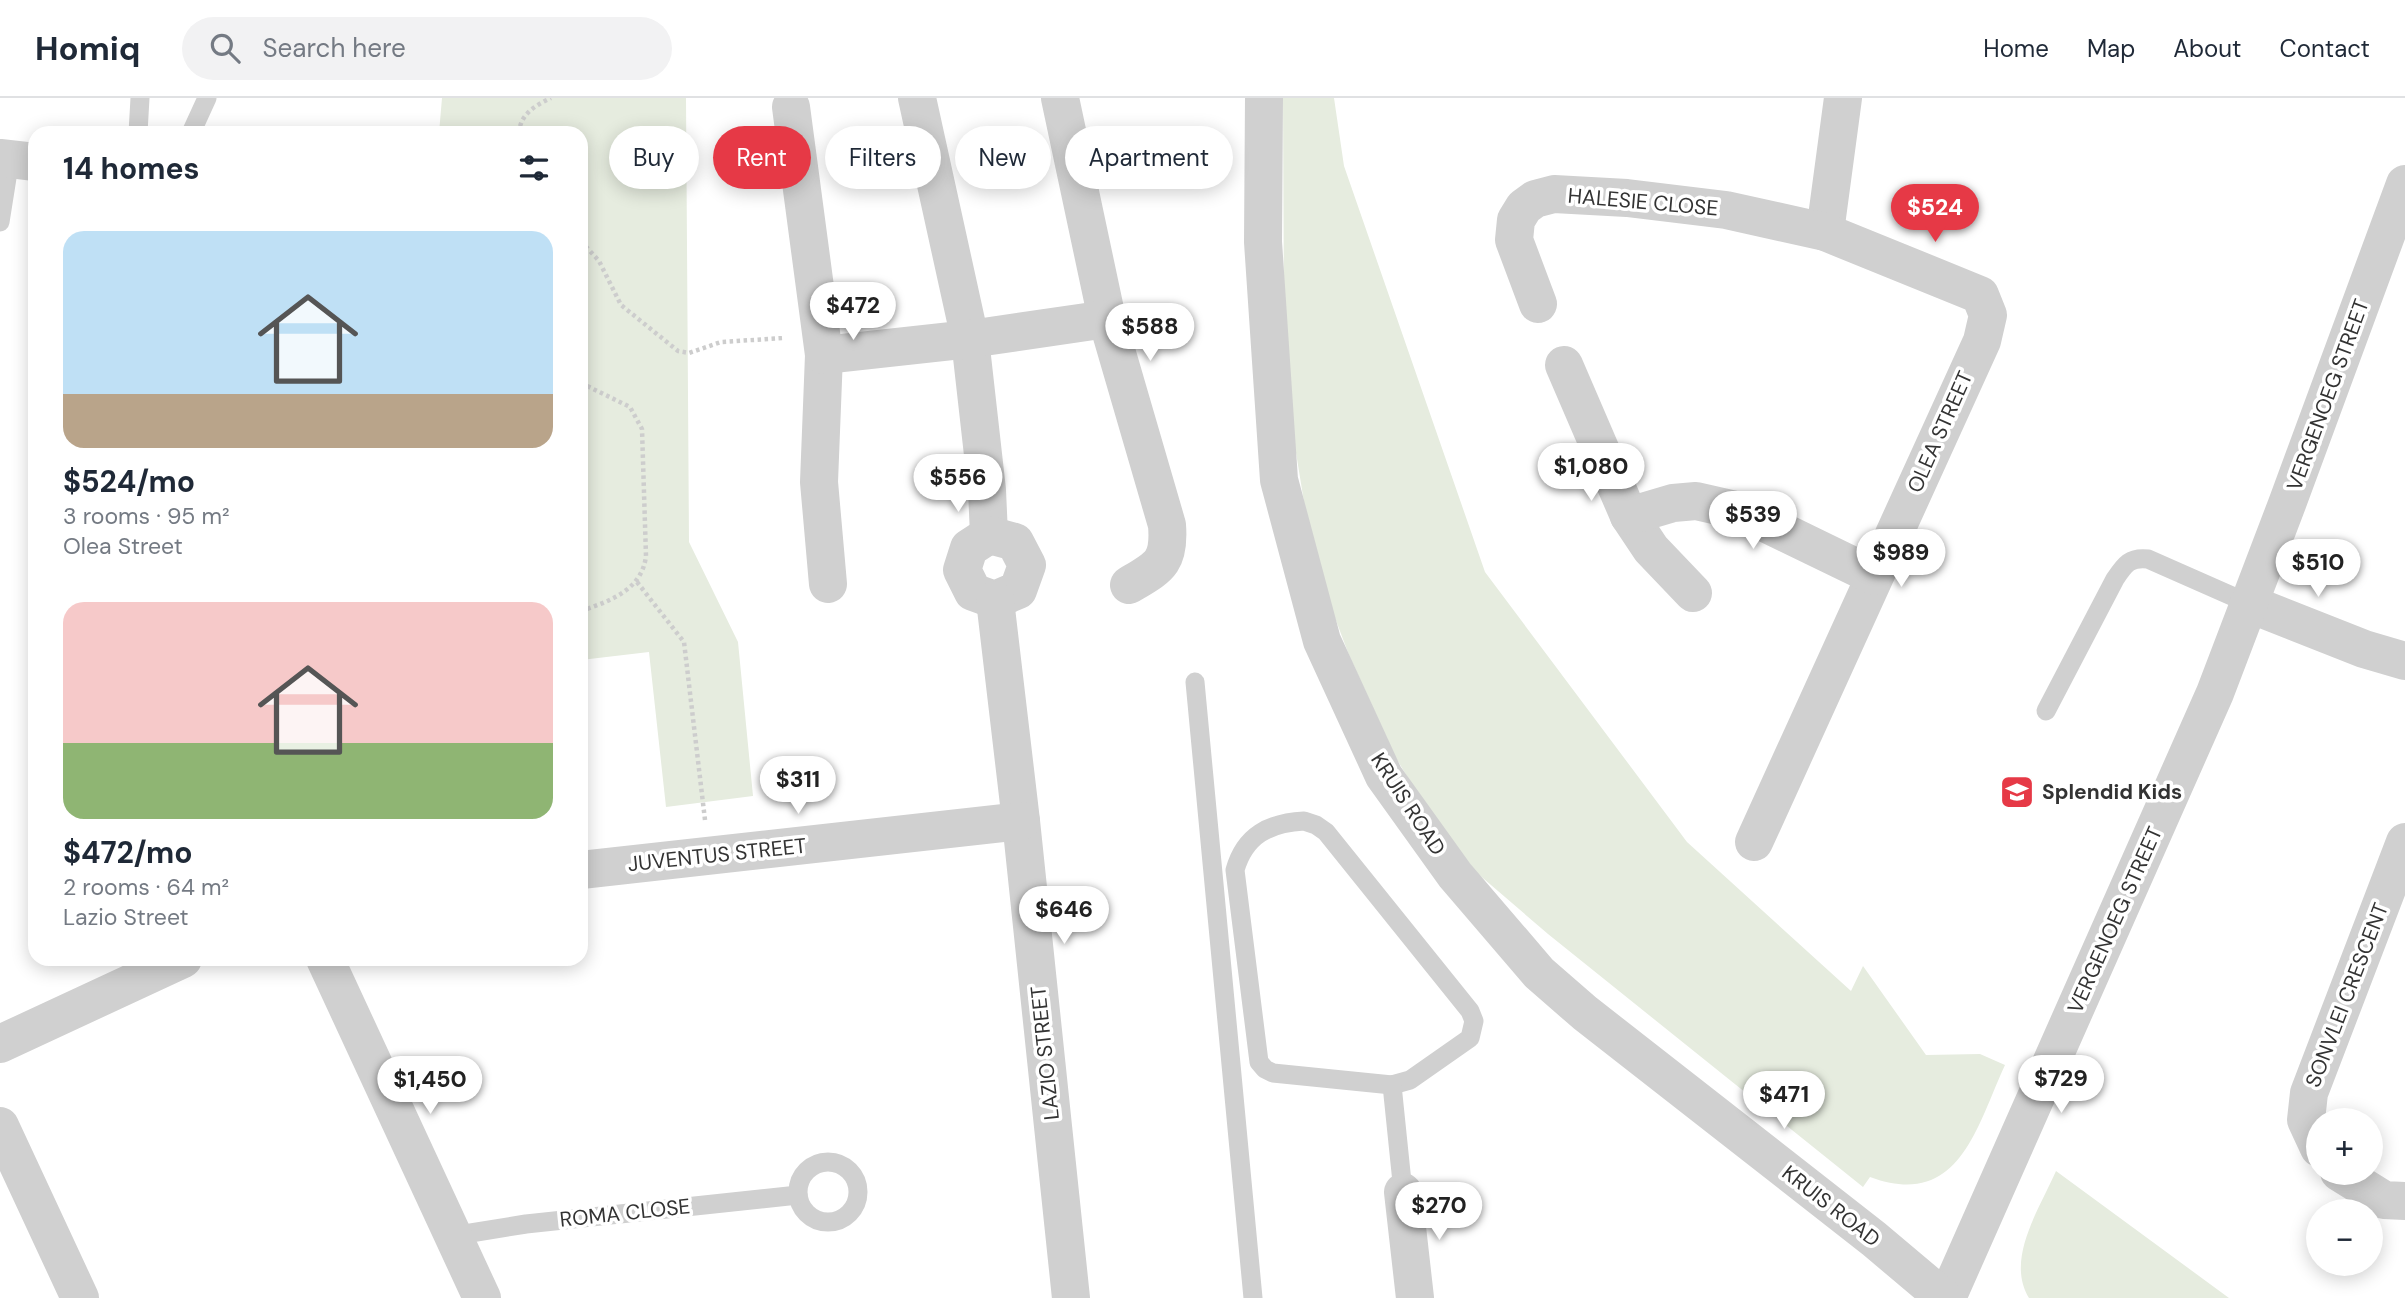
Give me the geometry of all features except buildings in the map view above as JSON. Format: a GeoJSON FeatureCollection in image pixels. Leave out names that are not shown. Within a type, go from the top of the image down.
{"type":"FeatureCollection","features":[{"type":"Feature","properties":{"kind":"street"},"geometry":{"type":"LineString","coordinates":[[917,98],[970,340]]}},
{"type":"Feature","properties":{"kind":"street"},"geometry":{"type":"LineString","coordinates":[[1060,98],[1107,319],[1167,533],[1167,553],[1161,565],[1129,585]]}},
{"type":"Feature","properties":{"kind":"street","name":"KRUIS ROAD"},"geometry":{"type":"LineString","coordinates":[[1264,98],[1264,242],[1279,480],[1322,641],[1384,776],[1455,875],[1539,973],[1585,1013],[1874,1239],[1945,1298]]}},
{"type":"Feature","properties":{"kind":"street"},"geometry":{"type":"LineString","coordinates":[[1825,232],[1843,98]]}},
{"type":"Feature","properties":{"kind":"street"},"geometry":{"type":"LineString","coordinates":[[790,107],[824,355],[820,482],[828,584]]}},
{"type":"Feature","properties":{"kind":"street","name":"VERGENOEG STREET"},"geometry":{"type":"LineString","coordinates":[[1945,1298],[2215,692],[2405,184]]}},
{"type":"Feature","properties":{"kind":"street","name":"HALESIE CLOSE"},"geometry":{"type":"LineString","coordinates":[[1538,304],[1514,240],[1516,220],[1524,207],[1535,199],[1554,194],[1640,199],[1726,210],[1825,232]]}},
{"type":"Feature","properties":{"kind":"street","name":"OLEA STREET"},"geometry":{"type":"LineString","coordinates":[[1754,842],[1982,341],[1988,315],[1980,295],[1825,232]]}},
{"type":"Feature","properties":{"kind":"street"},"geometry":{"type":"LineString","coordinates":[[824,355],[970,340],[1107,319]]}},
{"type":"Feature","properties":{"kind":"street","name":"LAZIO STREET"},"geometry":{"type":"LineString","coordinates":[[970,340],[987,490],[989,536],[1015,542],[1027,565],[1018,590],[995,600],[1071,1298]]}},
{"type":"Feature","properties":{"kind":"street"},"geometry":{"type":"LineString","coordinates":[[1564,365],[1629,516],[1651,549],[1693,593]]}},
{"type":"Feature","properties":{"kind":"street"},"geometry":{"type":"LineString","coordinates":[[1629,516],[1673,503],[1696,501],[1740,511],[1874,576]]}},
{"type":"Feature","properties":{"kind":"street"},"geometry":{"type":"LineString","coordinates":[[2250,604],[2364,649],[2405,661]]}},
{"type":"Feature","properties":{"kind":"street","name":"JUVENTUS STREET"},"geometry":{"type":"LineString","coordinates":[[588,869],[1021,821]]}},
{"type":"Feature","properties":{"kind":"street","name":"SONVLEI CRESCENT"},"geometry":{"type":"LineString","coordinates":[[2307,1108],[2309,1093],[2405,842]]}},
{"type":"Feature","properties":{"kind":"street"},"geometry":{"type":"LineString","coordinates":[[0,1044],[168,966]]}},
{"type":"Feature","properties":{"kind":"street"},"geometry":{"type":"LineString","coordinates":[[328,966],[482,1298]]}},
{"type":"Feature","properties":{"kind":"street"},"geometry":{"type":"LineString","coordinates":[[0,1126],[79,1298]]}},
{"type":"Feature","properties":{"kind":"street"},"geometry":{"type":"LineString","coordinates":[[2360,1185],[2384,1200],[2405,1202]]}},
{"type":"Feature","properties":{"kind":"street"},"geometry":{"type":"LineString","coordinates":[[1403,1192],[1415,1298]]}},
{"type":"Feature","properties":{"kind":"lane"},"geometry":{"type":"LineString","coordinates":[[138,126],[140,98]]}},
{"type":"Feature","properties":{"kind":"lane"},"geometry":{"type":"LineString","coordinates":[[194,126],[207,98]]}},
{"type":"Feature","properties":{"kind":"lane"},"geometry":{"type":"LineString","coordinates":[[0,222],[15,160]]}},
{"type":"Feature","properties":{"kind":"lane"},"geometry":{"type":"LineString","coordinates":[[2046,710],[2115,579],[2127,562],[2133,559],[2148,559],[2250,604]]}},
{"type":"Feature","properties":{"kind":"lane"},"geometry":{"type":"LineString","coordinates":[[1195,682],[1252,1298]]}},
{"type":"Feature","properties":{"kind":"lane"},"geometry":{"type":"LineString","coordinates":[[1304,821],[1315,824],[1326,832],[1470,1011],[1474,1021],[1470,1038],[1410,1080],[1392,1085],[1273,1073],[1259,1062],[1234,870],[1240,851],[1254,835],[1292,822],[1304,821]]}},
{"type":"Feature","properties":{"kind":"lane"},"geometry":{"type":"LineString","coordinates":[[1392,1085],[1403,1192]]}},
{"type":"Feature","properties":{"kind":"lane","name":"ROMA CLOSE"},"geometry":{"type":"LineString","coordinates":[[452,1236],[527,1224],[798,1195]]}},
{"type":"Feature","properties":{"kind":"path"},"geometry":{"type":"LineString","coordinates":[[520,126],[531,108],[551,98]]}},
{"type":"Feature","properties":{"kind":"path"},"geometry":{"type":"LineString","coordinates":[[588,249],[599,261],[621,305],[678,351],[690,353],[721,342],[778,339]]}},
{"type":"Feature","properties":{"kind":"path"},"geometry":{"type":"LineString","coordinates":[[588,386],[630,407],[642,429],[646,556],[644,571],[637,582],[608,601],[588,608]]}},
{"type":"Feature","properties":{"kind":"path"},"geometry":{"type":"LineString","coordinates":[[637,582],[684,642],[709,855]]}},
{"type":"Feature","properties":{"kind":"shaded area"},"geometry":{"type":"Polygon","coordinates":[[[442,98],[686,98],[686,126],[609,126],[609,189],[687,189],[689,542],[738,642],[753,796],[666,807],[649,652],[588,659],[588,126],[440,126],[442,98]]]}},
{"type":"Feature","properties":{"kind":"shaded area"},"geometry":{"type":"Polygon","coordinates":[[[1283,98],[1334,98],[1344,166],[1485,572],[1687,842],[1851,991],[1863,966],[1926,1055],[1980,1054],[2005,1065],[1973,1137],[1960,1157],[1944,1173],[1925,1182],[1900,1184],[1870,1177],[1863,1187],[1548,934],[1477,873],[1425,806],[1396,758],[1349,655],[1329,602],[1304,502],[1292,428],[1284,310],[1283,98]]]}},
{"type":"Feature","properties":{"kind":"shaded area"},"geometry":{"type":"Polygon","coordinates":[[[2056,1171],[2229,1298],[2029,1298],[2021,1267],[2023,1250],[2034,1217],[2056,1171]]]}},
{"type":"Feature","properties":{"kind":"place","name":"Splendid Kids"},"geometry":{"type":"Point","coordinates":[2017,792]}}]}
